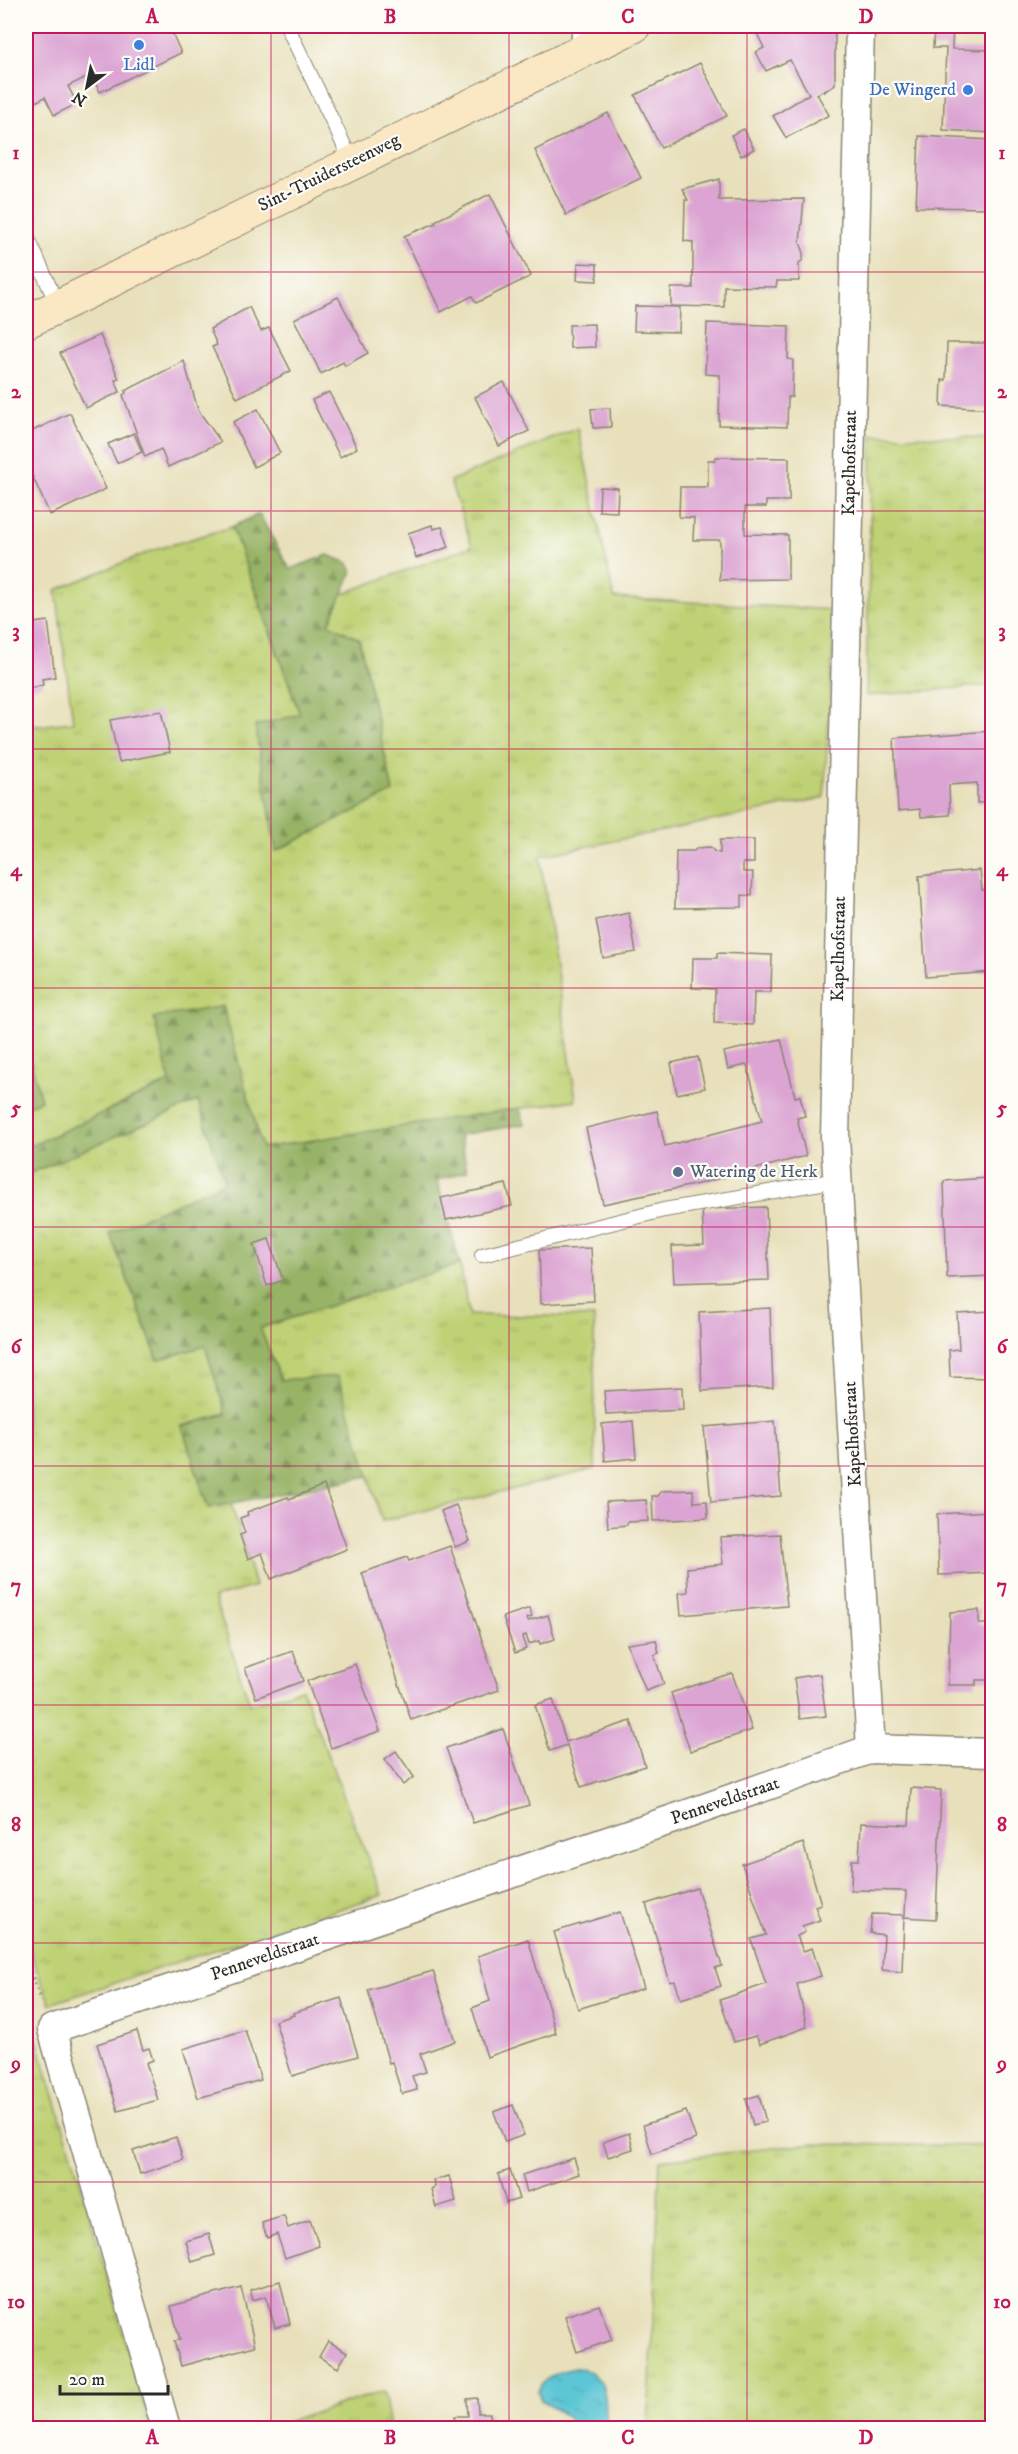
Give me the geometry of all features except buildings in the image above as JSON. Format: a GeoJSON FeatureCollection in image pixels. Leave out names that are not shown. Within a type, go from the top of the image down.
{"type":"FeatureCollection","features":[{"type":"Feature","properties":{"kind":"main road","name":"Sint-Truidersteenweg"},"geometry":{"type":"LineString","coordinates":[[26,322],[352,162],[586,37],[634,26]]}},
{"type":"Feature","properties":{"kind":"street","name":"Kapelhofstraat"},"geometry":{"type":"LineString","coordinates":[[860,26],[836,1114],[871,1749]]}},
{"type":"Feature","properties":{"kind":"street"},"geometry":{"type":"LineString","coordinates":[[871,1749],[993,1753]]}},
{"type":"Feature","properties":{"kind":"street","name":"Penneveldstraat"},"geometry":{"type":"LineString","coordinates":[[52,2029],[682,1816],[871,1749]]}},
{"type":"Feature","properties":{"kind":"street"},"geometry":{"type":"LineString","coordinates":[[52,2029],[166,2428]]}},
{"type":"Feature","properties":{"kind":"lane"},"geometry":{"type":"LineString","coordinates":[[287,26],[352,162]]}},
{"type":"Feature","properties":{"kind":"lane"},"geometry":{"type":"LineString","coordinates":[[26,234],[58,306]]}},
{"type":"Feature","properties":{"kind":"lane"},"geometry":{"type":"LineString","coordinates":[[482,1256],[664,1210],[838,1180]]}},
{"type":"Feature","properties":{"kind":"path"},"geometry":{"type":"LineString","coordinates":[[26,1961],[52,2029]]}},
{"type":"Feature","properties":{"kind":"green space"},"geometry":{"type":"Polygon","coordinates":[[[578,428],[614,598],[835,610],[824,798],[540,856],[576,1100],[262,1148],[222,1006],[170,1082],[26,1148],[26,1106],[41,1100],[31,1063],[26,1065],[26,727],[73,722],[56,590],[154,550],[232,527],[300,715],[276,851],[393,791],[359,639],[328,624],[342,594],[472,546],[450,481],[578,428]]]}},
{"type":"Feature","properties":{"kind":"green space"},"geometry":{"type":"Polygon","coordinates":[[[872,435],[992,438],[992,685],[866,696],[872,435]]]}},
{"type":"Feature","properties":{"kind":"green space"},"geometry":{"type":"Polygon","coordinates":[[[259,514],[290,569],[328,555],[348,563],[352,572],[329,624],[359,639],[393,792],[276,851],[255,726],[300,714],[232,527],[259,514]]]}},
{"type":"Feature","properties":{"kind":"green space"},"geometry":{"type":"Polygon","coordinates":[[[223,1006],[262,1148],[519,1108],[525,1124],[460,1135],[467,1171],[437,1180],[460,1264],[260,1328],[281,1380],[338,1376],[369,1476],[208,1508],[182,1426],[226,1414],[205,1346],[158,1360],[110,1233],[225,1182],[198,1101],[26,1175],[26,1148],[170,1082],[154,1018],[223,1006]]]}},
{"type":"Feature","properties":{"kind":"green space"},"geometry":{"type":"Polygon","coordinates":[[[31,1063],[41,1100],[26,1106],[26,1065],[31,1063]]]}},
{"type":"Feature","properties":{"kind":"green space"},"geometry":{"type":"Polygon","coordinates":[[[198,1100],[225,1182],[110,1234],[158,1360],[205,1345],[227,1414],[182,1426],[208,1508],[231,1503],[255,1586],[214,1598],[250,1704],[302,1689],[382,1895],[50,2004],[26,1940],[26,1175],[198,1100]]]}},
{"type":"Feature","properties":{"kind":"green space"},"geometry":{"type":"Polygon","coordinates":[[[460,1264],[469,1315],[594,1317],[595,1469],[382,1521],[338,1377],[281,1380],[260,1328],[460,1264]]]}},
{"type":"Feature","properties":{"kind":"green space"},"geometry":{"type":"Polygon","coordinates":[[[26,2005],[79,2178],[150,2428],[26,2428],[26,2005]]]}},
{"type":"Feature","properties":{"kind":"green space"},"geometry":{"type":"Polygon","coordinates":[[[813,2144],[992,2146],[992,2428],[648,2428],[660,2160],[813,2144]]]}},
{"type":"Feature","properties":{"kind":"green space"},"geometry":{"type":"Polygon","coordinates":[[[384,2391],[390,2428],[268,2428],[384,2391]]]}},
{"type":"Feature","properties":{"kind":"water"},"geometry":{"type":"Polygon","coordinates":[[[575,2368],[586,2370],[600,2381],[605,2398],[606,2428],[571,2428],[568,2417],[541,2400],[538,2391],[549,2377],[575,2368]]]}},
{"type":"Feature","properties":{"kind":"place","name":"Lidl"},"geometry":{"type":"Point","coordinates":[139,45]}},
{"type":"Feature","properties":{"kind":"place","name":"De Wingerd"},"geometry":{"type":"Point","coordinates":[968,90]}},
{"type":"Feature","properties":{"kind":"place","name":"Watering de Herk"},"geometry":{"type":"Point","coordinates":[678,1172]}}]}
